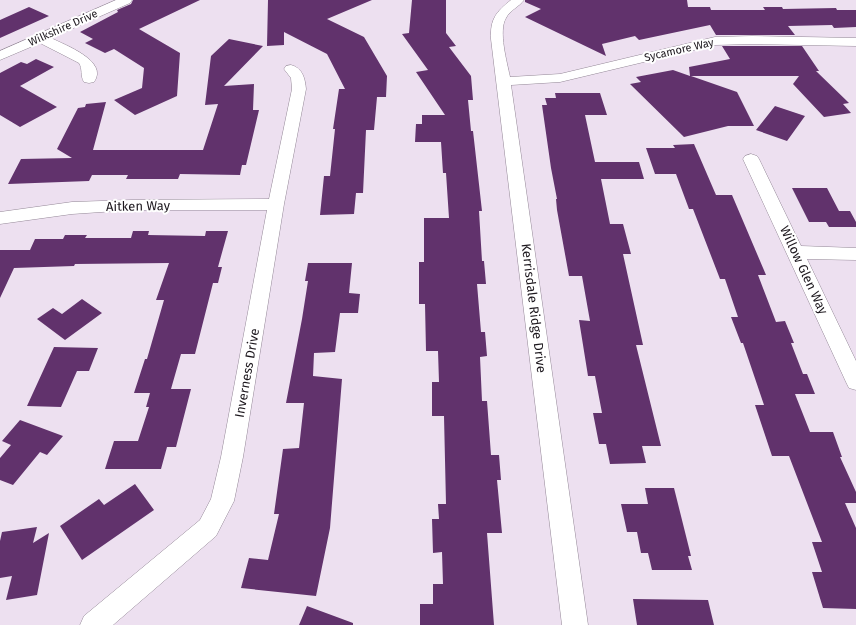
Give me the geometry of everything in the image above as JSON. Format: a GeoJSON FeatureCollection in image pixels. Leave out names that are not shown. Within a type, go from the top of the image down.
{"type":"FeatureCollection","features":[{"type":"Feature","properties":{"kind":"street","name":"Wilkshire Drive"},"geometry":{"type":"LineString","coordinates":[[0,56],[126,0]]}},
{"type":"Feature","properties":{"kind":"street","name":"Kerrisdale Ridge Drive"},"geometry":{"type":"LineString","coordinates":[[518,0],[500,17],[496,26],[575,625]]}},
{"type":"Feature","properties":{"kind":"street"},"geometry":{"type":"LineString","coordinates":[[40,38],[84,60],[89,68],[89,80]]}},
{"type":"Feature","properties":{"kind":"street","name":"Sycamore Way"},"geometry":{"type":"LineString","coordinates":[[504,81],[560,78],[715,41],[752,40],[854,45]]}},
{"type":"Feature","properties":{"kind":"street","name":"Inverness Drive"},"geometry":{"type":"LineString","coordinates":[[94,625],[208,528],[222,501],[232,458],[276,204],[299,89],[298,77],[291,68]]}},
{"type":"Feature","properties":{"kind":"street","name":"Willow Glen Way"},"geometry":{"type":"LineString","coordinates":[[751,159],[856,382]]}},
{"type":"Feature","properties":{"kind":"street","name":"Aitken Way"},"geometry":{"type":"LineString","coordinates":[[0,218],[86,207],[131,205],[276,204]]}},
{"type":"Feature","properties":{"kind":"street"},"geometry":{"type":"LineString","coordinates":[[796,252],[856,254]]}},
{"type":"Feature","properties":{"kind":"building"},"geometry":{"type":"Polygon","coordinates":[[[133,0],[200,0],[139,29],[180,53],[177,96],[135,115],[114,100],[142,88],[144,68],[114,49],[105,53],[85,43],[93,39],[80,32],[118,12],[117,10],[131,4],[133,0]]]}},
{"type":"Feature","properties":{"kind":"building"},"geometry":{"type":"Polygon","coordinates":[[[268,0],[372,0],[327,19],[364,37],[387,76],[386,97],[377,97],[374,130],[366,130],[363,193],[356,193],[354,214],[320,215],[324,176],[330,176],[335,129],[333,129],[339,89],[345,89],[327,54],[284,32],[284,45],[267,46],[268,0]]]}},
{"type":"Feature","properties":{"kind":"building"},"geometry":{"type":"Polygon","coordinates":[[[412,0],[446,0],[446,33],[456,46],[449,47],[471,76],[473,100],[468,100],[482,211],[479,211],[482,261],[484,261],[486,284],[477,284],[481,332],[485,332],[487,356],[480,357],[482,401],[487,401],[491,455],[499,455],[501,480],[497,480],[502,533],[487,533],[494,625],[420,625],[420,604],[433,604],[433,584],[443,584],[442,552],[433,553],[432,519],[439,519],[438,504],[446,504],[444,416],[432,416],[432,382],[439,382],[438,351],[426,351],[425,304],[419,304],[419,262],[424,262],[424,218],[449,218],[446,173],[443,173],[441,142],[415,142],[416,124],[422,124],[422,115],[445,115],[416,72],[428,70],[402,34],[409,33],[412,0]]]}},
{"type":"Feature","properties":{"kind":"building"},"geometry":{"type":"Polygon","coordinates":[[[525,0],[687,0],[688,7],[710,7],[711,10],[765,10],[763,7],[782,7],[783,9],[836,8],[837,10],[856,10],[856,27],[834,28],[832,25],[788,26],[795,35],[716,35],[710,25],[639,40],[635,36],[602,44],[606,56],[525,17],[541,9],[525,2],[525,0]]]}},
{"type":"Feature","properties":{"kind":"building"},"geometry":{"type":"Polygon","coordinates":[[[29,7],[49,16],[0,38],[0,20],[29,7]]]}},
{"type":"Feature","properties":{"kind":"building"},"geometry":{"type":"Polygon","coordinates":[[[229,39],[263,46],[224,86],[254,84],[253,110],[259,110],[246,165],[242,165],[240,175],[180,174],[178,179],[126,179],[128,175],[92,175],[89,181],[8,184],[21,159],[72,158],[57,149],[78,108],[85,107],[86,104],[106,102],[93,150],[203,150],[218,104],[205,105],[211,56],[229,39]]]}},
{"type":"Feature","properties":{"kind":"building"},"geometry":{"type":"Polygon","coordinates":[[[722,46],[802,46],[819,71],[816,71],[849,103],[843,104],[851,113],[824,117],[793,84],[799,76],[691,76],[737,92],[754,126],[728,126],[684,137],[630,84],[641,82],[636,77],[673,70],[690,76],[689,67],[730,59],[722,46]]]}},
{"type":"Feature","properties":{"kind":"building"},"geometry":{"type":"Polygon","coordinates":[[[36,59],[54,67],[20,86],[57,107],[20,127],[0,115],[0,73],[21,62],[27,64],[36,59]]]}},
{"type":"Feature","properties":{"kind":"building"},"geometry":{"type":"Polygon","coordinates":[[[555,93],[600,93],[607,115],[585,115],[595,162],[639,162],[644,179],[601,179],[610,224],[623,224],[631,254],[623,254],[643,345],[636,345],[661,446],[642,446],[646,463],[610,464],[606,444],[599,444],[593,413],[602,413],[595,376],[588,376],[579,320],[590,321],[582,276],[569,276],[557,210],[557,199],[542,105],[547,105],[545,98],[556,98],[555,93]]]}},
{"type":"Feature","properties":{"kind":"building"},"geometry":{"type":"Polygon","coordinates":[[[775,106],[805,116],[787,141],[756,130],[775,106]]]}},
{"type":"Feature","properties":{"kind":"building"},"geometry":{"type":"Polygon","coordinates":[[[694,144],[716,195],[732,195],[766,275],[758,275],[776,322],[785,321],[794,343],[791,343],[803,374],[807,374],[815,394],[795,394],[810,432],[833,432],[842,457],[840,457],[856,492],[856,503],[845,503],[856,528],[856,609],[823,608],[812,572],[822,572],[812,542],[822,542],[789,456],[772,456],[755,405],[764,405],[743,343],[741,343],[731,317],[738,317],[725,279],[720,279],[693,209],[689,209],[676,174],[655,174],[646,148],[675,148],[673,145],[694,144]]]}},
{"type":"Feature","properties":{"kind":"building"},"geometry":{"type":"Polygon","coordinates":[[[792,188],[827,188],[839,211],[850,211],[856,222],[856,227],[829,227],[826,222],[809,222],[792,188]]]}},
{"type":"Feature","properties":{"kind":"building"},"geometry":{"type":"Polygon","coordinates":[[[133,231],[149,231],[148,235],[205,236],[206,231],[228,231],[218,267],[222,267],[218,283],[213,283],[195,354],[181,354],[171,389],[191,389],[176,447],[167,447],[161,469],[105,469],[114,441],[138,441],[149,407],[146,407],[150,393],[134,393],[145,359],[147,359],[164,300],[156,300],[169,263],[75,264],[74,266],[14,268],[0,298],[0,250],[30,250],[35,239],[63,239],[65,235],[87,235],[85,238],[131,238],[133,231]]]}},
{"type":"Feature","properties":{"kind":"building"},"geometry":{"type":"Polygon","coordinates":[[[308,263],[352,263],[349,293],[360,294],[358,313],[340,313],[335,352],[314,353],[313,376],[342,379],[330,528],[316,596],[241,588],[249,558],[268,560],[279,514],[274,514],[283,449],[299,448],[304,403],[286,403],[308,281],[305,281],[308,263]]]}},
{"type":"Feature","properties":{"kind":"building"},"geometry":{"type":"Polygon","coordinates":[[[82,299],[102,313],[65,340],[37,319],[53,308],[62,314],[82,299]]]}},
{"type":"Feature","properties":{"kind":"building"},"geometry":{"type":"Polygon","coordinates":[[[54,347],[98,348],[89,371],[77,371],[61,407],[27,406],[54,347]]]}},
{"type":"Feature","properties":{"kind":"building"},"geometry":{"type":"Polygon","coordinates":[[[20,420],[63,436],[47,455],[40,452],[13,485],[0,480],[0,458],[11,445],[2,441],[20,420]]]}},
{"type":"Feature","properties":{"kind":"building"},"geometry":{"type":"Polygon","coordinates":[[[135,484],[154,510],[82,560],[60,526],[99,499],[104,505],[135,484]]]}},
{"type":"Feature","properties":{"kind":"building"},"geometry":{"type":"Polygon","coordinates":[[[645,488],[674,488],[691,556],[688,556],[692,570],[652,570],[648,553],[641,553],[637,532],[627,532],[621,504],[648,504],[645,488]]]}},
{"type":"Feature","properties":{"kind":"building"},"geometry":{"type":"Polygon","coordinates":[[[37,527],[33,543],[49,533],[37,595],[6,600],[12,576],[0,578],[0,541],[2,532],[37,527]]]}},
{"type":"Feature","properties":{"kind":"building"},"geometry":{"type":"Polygon","coordinates":[[[633,599],[708,600],[714,625],[637,625],[633,599]]]}},
{"type":"Feature","properties":{"kind":"building"},"geometry":{"type":"Polygon","coordinates":[[[307,606],[353,623],[353,625],[299,625],[307,606]]]}}]}
